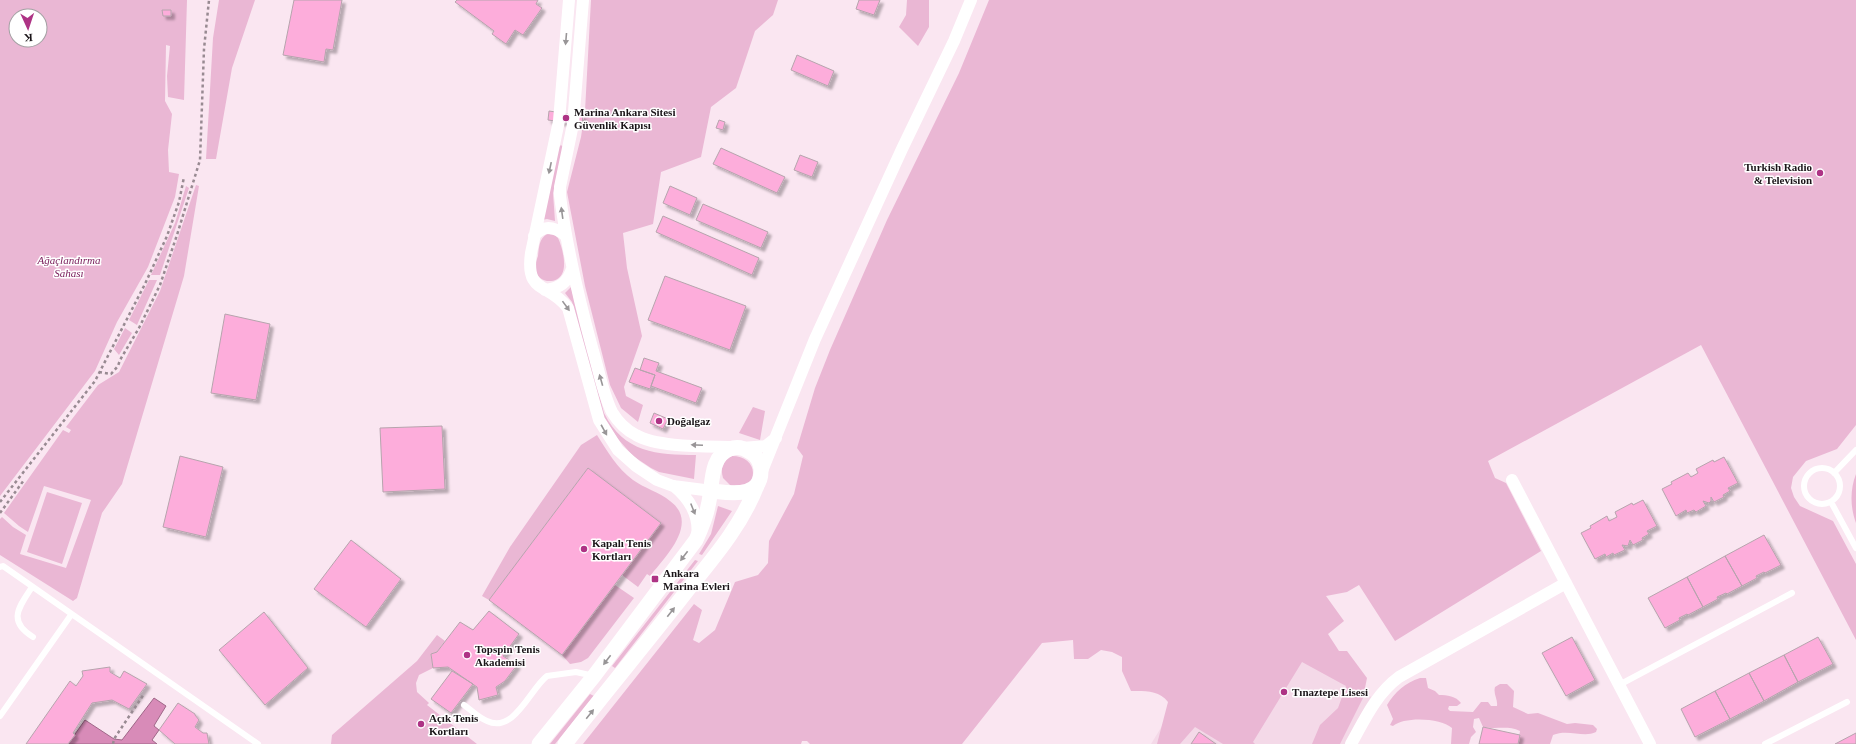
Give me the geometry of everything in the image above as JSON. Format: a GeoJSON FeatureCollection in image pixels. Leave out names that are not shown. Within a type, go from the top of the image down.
{"type":"FeatureCollection","features":[{"type":"Feature","properties":{"kind":"street"},"geometry":{"type":"LineString","coordinates":[[570,0],[559,121],[534,236],[529,273],[532,279],[545,290],[564,302],[568,308],[597,415],[611,441],[618,450],[636,466],[657,480],[673,486],[733,494],[746,492],[755,486],[760,478],[761,470],[753,453],[739,448],[651,441],[634,435],[621,423],[612,411],[604,391],[572,269],[560,196],[560,186],[572,130],[578,79],[583,0]]}},
{"type":"Feature","properties":{"kind":"street"},"geometry":{"type":"LineString","coordinates":[[565,744],[645,646],[732,533],[747,507],[815,339],[899,156],[954,41],[971,0]]}},
{"type":"Feature","properties":{"kind":"street"},"geometry":{"type":"LineString","coordinates":[[534,236],[538,231],[550,227],[566,236]]}},
{"type":"Feature","properties":{"kind":"street"},"geometry":{"type":"LineString","coordinates":[[545,290],[560,287],[569,277],[572,269]]}},
{"type":"Feature","properties":{"kind":"street"},"geometry":{"type":"LineString","coordinates":[[539,744],[594,676],[696,540],[705,518],[712,491],[713,475],[717,460],[726,450],[766,446],[776,437]]}},
{"type":"Feature","properties":{"kind":"street"},"geometry":{"type":"LineString","coordinates":[[1512,480],[1650,744]]}},
{"type":"Feature","properties":{"kind":"street"},"geometry":{"type":"LineString","coordinates":[[673,486],[686,496],[693,508],[697,525],[696,540]]}},
{"type":"Feature","properties":{"kind":"street"},"geometry":{"type":"LineString","coordinates":[[1351,744],[1376,700],[1387,686],[1399,677],[1566,583]]}},
{"type":"Feature","properties":{"kind":"lane"},"geometry":{"type":"LineString","coordinates":[[1834,473],[1856,450]]}},
{"type":"Feature","properties":{"kind":"lane"},"geometry":{"type":"LineString","coordinates":[[1826,468],[1834,473],[1839,480],[1840,488],[1837,496],[1831,502],[1822,504],[1812,501],[1806,494],[1804,484],[1808,475],[1816,469],[1826,468]]}},
{"type":"Feature","properties":{"kind":"lane"},"geometry":{"type":"LineString","coordinates":[[1831,502],[1856,548]]}},
{"type":"Feature","properties":{"kind":"lane"},"geometry":{"type":"LineString","coordinates":[[0,567],[3,566],[258,744]]}},
{"type":"Feature","properties":{"kind":"lane"},"geometry":{"type":"LineString","coordinates":[[32,587],[20,605],[17,617],[18,623],[25,632],[34,637]]}},
{"type":"Feature","properties":{"kind":"lane"},"geometry":{"type":"LineString","coordinates":[[1619,685],[1792,593]]}},
{"type":"Feature","properties":{"kind":"lane"},"geometry":{"type":"LineString","coordinates":[[0,716],[71,614]]}},
{"type":"Feature","properties":{"kind":"lane"},"geometry":{"type":"LineString","coordinates":[[464,705],[486,721],[499,724],[512,719],[546,676],[576,672],[594,676]]}},
{"type":"Feature","properties":{"kind":"lane"},"geometry":{"type":"LineString","coordinates":[[1766,744],[1847,702]]}},
{"type":"Feature","properties":{"kind":"path"},"geometry":{"type":"LineString","coordinates":[[99,372],[111,374],[115,371],[139,328],[160,285],[192,187],[200,160],[204,48],[210,0]]}},
{"type":"Feature","properties":{"kind":"path"},"geometry":{"type":"LineString","coordinates":[[0,502],[95,381],[145,284],[167,236],[179,202],[184,177]]}},
{"type":"Feature","properties":{"kind":"path"},"geometry":{"type":"LineString","coordinates":[[0,514],[24,480]]}},
{"type":"Feature","properties":{"kind":"path"},"geometry":{"type":"LineString","coordinates":[[113,744],[114,739],[144,694]]}},
{"type":"Feature","properties":{"kind":"shaded area","name":"Tınaztepe Lisesi"},"geometry":{"type":"Polygon","coordinates":[[[1293,645],[1376,700],[1351,744],[1151,744],[1173,708],[1293,645]]]}},
{"type":"Feature","properties":{"kind":"shaded area"},"geometry":{"type":"Polygon","coordinates":[[[154,698],[166,706],[154,726],[159,730],[152,740],[157,744],[68,744],[85,720],[114,739],[122,740],[154,698]]]}},
{"type":"Feature","properties":{"kind":"green space","name":"Ağaçlandırma Sahası"},"geometry":{"type":"Polygon","coordinates":[[[0,0],[187,0],[184,100],[168,97],[167,76],[170,46],[166,45],[165,101],[172,114],[168,150],[169,172],[179,174],[175,197],[148,267],[117,322],[95,371],[0,496],[0,0]]]}},
{"type":"Feature","properties":{"kind":"green space"},"geometry":{"type":"Polygon","coordinates":[[[219,0],[255,0],[232,68],[216,159],[206,159],[213,38],[219,0]]]}},
{"type":"Feature","properties":{"kind":"green space"},"geometry":{"type":"Polygon","coordinates":[[[591,0],[778,0],[773,15],[755,31],[736,88],[711,107],[701,157],[661,172],[653,224],[623,233],[627,268],[642,336],[624,387],[626,396],[643,405],[638,422],[621,408],[610,385],[585,286],[567,192],[581,137],[585,111],[591,0]]]}},
{"type":"Feature","properties":{"kind":"green space"},"geometry":{"type":"Polygon","coordinates":[[[907,0],[929,0],[929,27],[918,46],[899,27],[906,15],[907,0]]]}},
{"type":"Feature","properties":{"kind":"green space"},"geometry":{"type":"Polygon","coordinates":[[[989,0],[1856,0],[1856,425],[1837,449],[1806,461],[1793,477],[1791,488],[1794,497],[1800,506],[1833,521],[1856,564],[1856,640],[1701,345],[1488,461],[1495,478],[1506,483],[1541,551],[1395,641],[1359,585],[1347,592],[1326,596],[1344,621],[1328,634],[1339,651],[1347,651],[1367,678],[1363,698],[1340,744],[1312,744],[1320,725],[1338,708],[1346,686],[1302,662],[1253,742],[1255,744],[1223,744],[1195,727],[1180,744],[1157,744],[1168,702],[1156,693],[1131,691],[1122,671],[1122,657],[1112,652],[1101,650],[1088,659],[1074,659],[1073,640],[1042,643],[962,744],[810,744],[807,741],[802,741],[801,744],[583,744],[694,604],[702,610],[693,640],[699,643],[715,630],[735,582],[758,575],[768,563],[769,541],[794,494],[803,456],[797,448],[815,388],[887,220],[959,73],[989,0]]]}},
{"type":"Feature","properties":{"kind":"green space"},"geometry":{"type":"Polygon","coordinates":[[[561,145],[563,147],[553,193],[555,221],[547,219],[542,220],[559,147],[561,145]]]}},
{"type":"Feature","properties":{"kind":"green space"},"geometry":{"type":"Polygon","coordinates":[[[196,185],[199,186],[184,276],[122,484],[102,513],[77,598],[73,601],[0,555],[0,519],[2,517],[13,527],[26,535],[20,554],[66,568],[91,500],[44,486],[28,532],[4,513],[63,430],[69,433],[71,430],[66,427],[98,385],[119,372],[160,291],[196,185]]]}},
{"type":"Feature","properties":{"kind":"green space"},"geometry":{"type":"Polygon","coordinates":[[[186,186],[189,188],[160,275],[151,275],[175,223],[186,186]]]}},
{"type":"Feature","properties":{"kind":"green space"},"geometry":{"type":"Polygon","coordinates":[[[547,234],[555,235],[558,238],[564,261],[562,274],[559,278],[551,281],[546,281],[539,277],[535,268],[542,238],[547,234]]]}},
{"type":"Feature","properties":{"kind":"green space"},"geometry":{"type":"Polygon","coordinates":[[[149,280],[157,280],[137,325],[129,320],[149,280]]]}},
{"type":"Feature","properties":{"kind":"green space"},"geometry":{"type":"Polygon","coordinates":[[[571,287],[604,413],[612,426],[621,436],[632,444],[643,449],[668,454],[696,455],[694,479],[659,472],[651,468],[633,456],[617,438],[603,416],[572,302],[565,293],[571,287]]]}},
{"type":"Feature","properties":{"kind":"green space"},"geometry":{"type":"Polygon","coordinates":[[[125,328],[132,333],[119,355],[114,349],[125,328]]]}},
{"type":"Feature","properties":{"kind":"green space"},"geometry":{"type":"Polygon","coordinates":[[[753,407],[765,411],[760,440],[739,433],[753,407]]]}},
{"type":"Feature","properties":{"kind":"green space"},"geometry":{"type":"Polygon","coordinates":[[[597,435],[613,459],[627,475],[637,483],[666,498],[678,510],[682,519],[681,529],[671,550],[650,576],[647,574],[638,587],[622,575],[661,523],[588,468],[489,600],[482,596],[510,547],[581,445],[597,435]]]}},
{"type":"Feature","properties":{"kind":"green space"},"geometry":{"type":"Polygon","coordinates":[[[732,456],[743,458],[751,465],[753,474],[749,484],[731,486],[723,478],[723,465],[726,460],[732,456]]]}},
{"type":"Feature","properties":{"kind":"green space"},"geometry":{"type":"Polygon","coordinates":[[[1856,474],[1856,523],[1852,498],[1856,474]]]}},
{"type":"Feature","properties":{"kind":"green space"},"geometry":{"type":"Polygon","coordinates":[[[47,492],[82,503],[62,564],[27,552],[47,492]]]}},
{"type":"Feature","properties":{"kind":"green space"},"geometry":{"type":"Polygon","coordinates":[[[718,506],[732,511],[702,555],[699,554],[711,534],[718,506]]]}},
{"type":"Feature","properties":{"kind":"green space"},"geometry":{"type":"Polygon","coordinates":[[[695,560],[698,561],[615,668],[612,666],[695,560]]]}},
{"type":"Feature","properties":{"kind":"green space"},"geometry":{"type":"Polygon","coordinates":[[[615,585],[634,598],[588,658],[581,662],[570,664],[562,655],[615,585]]]}},
{"type":"Feature","properties":{"kind":"green space"},"geometry":{"type":"Polygon","coordinates":[[[437,635],[445,641],[437,652],[431,654],[433,668],[419,675],[416,683],[417,692],[429,703],[427,705],[477,744],[331,744],[332,735],[417,661],[437,635]]]}},
{"type":"Feature","properties":{"kind":"green space"},"geometry":{"type":"Polygon","coordinates":[[[1420,678],[1426,678],[1428,688],[1435,691],[1439,695],[1454,697],[1461,703],[1457,706],[1449,706],[1448,709],[1450,711],[1473,712],[1481,702],[1488,702],[1491,706],[1497,706],[1495,687],[1500,684],[1507,684],[1514,691],[1513,707],[1528,714],[1538,713],[1567,724],[1575,723],[1593,725],[1597,729],[1596,732],[1591,734],[1559,733],[1553,735],[1550,744],[1518,744],[1520,731],[1511,728],[1483,727],[1479,718],[1474,719],[1473,727],[1476,732],[1471,737],[1469,744],[1451,744],[1452,728],[1440,722],[1432,720],[1414,720],[1398,723],[1393,726],[1390,725],[1393,719],[1387,705],[1401,688],[1420,678]]]}},
{"type":"Feature","properties":{"kind":"green space"},"geometry":{"type":"Polygon","coordinates":[[[590,694],[594,696],[555,744],[550,744],[590,694]]]}},
{"type":"Feature","properties":{"kind":"building"},"geometry":{"type":"Polygon","coordinates":[[[294,0],[342,0],[333,50],[326,49],[324,62],[283,55],[294,0]]]}},
{"type":"Feature","properties":{"kind":"building"},"geometry":{"type":"Polygon","coordinates":[[[457,0],[538,0],[536,4],[542,8],[523,35],[515,30],[506,44],[492,34],[494,31],[455,2],[457,0]]]}},
{"type":"Feature","properties":{"kind":"building"},"geometry":{"type":"Polygon","coordinates":[[[859,0],[880,0],[874,15],[856,9],[859,0]]]}},
{"type":"Feature","properties":{"kind":"building"},"geometry":{"type":"Polygon","coordinates":[[[162,10],[171,10],[171,16],[163,16],[162,10]]]}},
{"type":"Feature","properties":{"kind":"building"},"geometry":{"type":"Polygon","coordinates":[[[797,55],[834,71],[828,86],[791,70],[797,55]]]}},
{"type":"Feature","properties":{"kind":"building","name":"Marina Ankara Sitesi Güvenlik Kapısı"},"geometry":{"type":"Polygon","coordinates":[[[549,111],[583,116],[582,125],[548,120],[549,111]]]}},
{"type":"Feature","properties":{"kind":"building"},"geometry":{"type":"Polygon","coordinates":[[[719,120],[725,122],[723,130],[716,128],[719,120]]]}},
{"type":"Feature","properties":{"kind":"building"},"geometry":{"type":"Polygon","coordinates":[[[721,148],[785,177],[777,193],[713,164],[721,148]]]}},
{"type":"Feature","properties":{"kind":"building"},"geometry":{"type":"Polygon","coordinates":[[[800,155],[818,162],[812,177],[794,170],[800,155]]]}},
{"type":"Feature","properties":{"kind":"building"},"geometry":{"type":"Polygon","coordinates":[[[670,186],[697,198],[690,215],[663,203],[670,186]]]}},
{"type":"Feature","properties":{"kind":"building"},"geometry":{"type":"Polygon","coordinates":[[[703,204],[768,232],[761,248],[696,220],[703,204]]]}},
{"type":"Feature","properties":{"kind":"building"},"geometry":{"type":"Polygon","coordinates":[[[663,216],[759,258],[752,275],[656,232],[663,216]]]}},
{"type":"Feature","properties":{"kind":"building"},"geometry":{"type":"Polygon","coordinates":[[[665,276],[746,306],[730,350],[648,320],[665,276]]]}},
{"type":"Feature","properties":{"kind":"building"},"geometry":{"type":"Polygon","coordinates":[[[225,314],[270,324],[256,400],[211,393],[225,314]]]}},
{"type":"Feature","properties":{"kind":"building"},"geometry":{"type":"Polygon","coordinates":[[[644,358],[659,363],[656,371],[702,388],[696,403],[651,386],[655,375],[640,370],[644,358]]]}},
{"type":"Feature","properties":{"kind":"building"},"geometry":{"type":"Polygon","coordinates":[[[635,368],[655,375],[650,389],[629,382],[635,368]]]}},
{"type":"Feature","properties":{"kind":"building","name":"Doğalgaz"},"geometry":{"type":"Polygon","coordinates":[[[654,413],[668,419],[663,429],[650,423],[654,413]]]}},
{"type":"Feature","properties":{"kind":"building"},"geometry":{"type":"Polygon","coordinates":[[[442,426],[445,489],[383,492],[380,428],[442,426]]]}},
{"type":"Feature","properties":{"kind":"building"},"geometry":{"type":"Polygon","coordinates":[[[180,456],[223,467],[206,537],[163,527],[180,456]]]}},
{"type":"Feature","properties":{"kind":"building"},"geometry":{"type":"Polygon","coordinates":[[[1724,457],[1738,483],[1728,488],[1730,491],[1723,495],[1724,497],[1714,502],[1711,497],[1711,501],[1709,503],[1703,501],[1706,506],[1696,512],[1694,510],[1687,513],[1686,510],[1676,516],[1662,489],[1672,484],[1671,482],[1688,473],[1691,477],[1698,473],[1696,469],[1713,460],[1714,462],[1724,457]]]}},
{"type":"Feature","properties":{"kind":"building","name":"Kapalı Tenis Kortları"},"geometry":{"type":"Polygon","coordinates":[[[588,468],[661,523],[562,655],[489,600],[588,468]]]}},
{"type":"Feature","properties":{"kind":"building"},"geometry":{"type":"Polygon","coordinates":[[[1643,500],[1657,526],[1647,531],[1649,534],[1642,538],[1643,540],[1633,545],[1630,540],[1628,546],[1622,545],[1625,550],[1614,555],[1613,553],[1606,557],[1605,554],[1595,559],[1581,533],[1591,528],[1590,526],[1607,516],[1609,521],[1617,517],[1615,512],[1632,503],[1633,505],[1643,500]]]}},
{"type":"Feature","properties":{"kind":"building"},"geometry":{"type":"Polygon","coordinates":[[[1764,535],[1781,565],[1756,576],[1757,578],[1742,586],[1725,556],[1764,535]]]}},
{"type":"Feature","properties":{"kind":"building"},"geometry":{"type":"Polygon","coordinates":[[[351,540],[401,579],[366,627],[314,589],[351,540]]]}},
{"type":"Feature","properties":{"kind":"building"},"geometry":{"type":"Polygon","coordinates":[[[1725,556],[1742,586],[1727,594],[1726,593],[1717,597],[1718,599],[1703,607],[1687,577],[1725,556]]]}},
{"type":"Feature","properties":{"kind":"building"},"geometry":{"type":"Polygon","coordinates":[[[1687,577],[1703,607],[1679,618],[1680,620],[1665,628],[1648,598],[1687,577]]]}},
{"type":"Feature","properties":{"kind":"building","name":"Topspin Tenis Akademisi"},"geometry":{"type":"Polygon","coordinates":[[[489,611],[519,634],[503,656],[517,665],[505,681],[496,687],[498,695],[479,700],[477,687],[448,667],[433,668],[431,654],[437,652],[460,622],[473,630],[489,611]]]}},
{"type":"Feature","properties":{"kind":"building"},"geometry":{"type":"Polygon","coordinates":[[[264,612],[308,668],[265,705],[219,650],[264,612]]]}},
{"type":"Feature","properties":{"kind":"building"},"geometry":{"type":"Polygon","coordinates":[[[1572,637],[1595,680],[1566,696],[1542,653],[1572,637]]]}},
{"type":"Feature","properties":{"kind":"building"},"geometry":{"type":"Polygon","coordinates":[[[1818,637],[1833,664],[1798,682],[1784,655],[1818,637]]]}},
{"type":"Feature","properties":{"kind":"building"},"geometry":{"type":"Polygon","coordinates":[[[1784,655],[1798,682],[1764,701],[1749,673],[1784,655]]]}},
{"type":"Feature","properties":{"kind":"building"},"geometry":{"type":"Polygon","coordinates":[[[110,667],[110,672],[120,678],[124,671],[147,684],[129,709],[112,700],[92,703],[73,733],[75,735],[68,744],[26,744],[70,681],[76,686],[83,676],[82,671],[110,667]]]}},
{"type":"Feature","properties":{"kind":"building"},"geometry":{"type":"Polygon","coordinates":[[[452,671],[473,684],[451,713],[431,699],[452,671]]]}},
{"type":"Feature","properties":{"kind":"building"},"geometry":{"type":"Polygon","coordinates":[[[1749,673],[1764,701],[1730,719],[1715,691],[1749,673]]]}},
{"type":"Feature","properties":{"kind":"building"},"geometry":{"type":"Polygon","coordinates":[[[1715,691],[1730,719],[1695,737],[1681,709],[1715,691]]]}},
{"type":"Feature","properties":{"kind":"building"},"geometry":{"type":"Polygon","coordinates":[[[178,703],[195,714],[199,720],[195,727],[203,733],[207,733],[209,744],[175,744],[159,730],[178,703]]]}},
{"type":"Feature","properties":{"kind":"building"},"geometry":{"type":"Polygon","coordinates":[[[1483,727],[1520,735],[1518,744],[1479,744],[1483,727]]]}},
{"type":"Feature","properties":{"kind":"building"},"geometry":{"type":"Polygon","coordinates":[[[1199,732],[1216,744],[1191,744],[1199,732]]]}},
{"type":"Feature","properties":{"kind":"building"},"geometry":{"type":"Polygon","coordinates":[[[1856,733],[1856,744],[1835,744],[1856,733]]]}},
{"type":"Feature","properties":{"kind":"place","name":"Marina Ankara Sitesi Güvenlik Kapısı"},"geometry":{"type":"Point","coordinates":[566,118]}},
{"type":"Feature","properties":{"kind":"place","name":"Turkish Radio & Television"},"geometry":{"type":"Point","coordinates":[1820,173]}},
{"type":"Feature","properties":{"kind":"place","name":"Doğalgaz"},"geometry":{"type":"Point","coordinates":[659,421]}},
{"type":"Feature","properties":{"kind":"place","name":"Kapalı Tenis Kortları"},"geometry":{"type":"Point","coordinates":[584,549]}},
{"type":"Feature","properties":{"kind":"place","name":"Ankara Marina Evleri"},"geometry":{"type":"Point","coordinates":[655,579]}},
{"type":"Feature","properties":{"kind":"place","name":"Topspin Tenis Akademisi"},"geometry":{"type":"Point","coordinates":[467,655]}},
{"type":"Feature","properties":{"kind":"place","name":"Tınaztepe Lisesi"},"geometry":{"type":"Point","coordinates":[1284,692]}},
{"type":"Feature","properties":{"kind":"place","name":"Açık Tenis Kortları"},"geometry":{"type":"Point","coordinates":[421,724]}}]}
